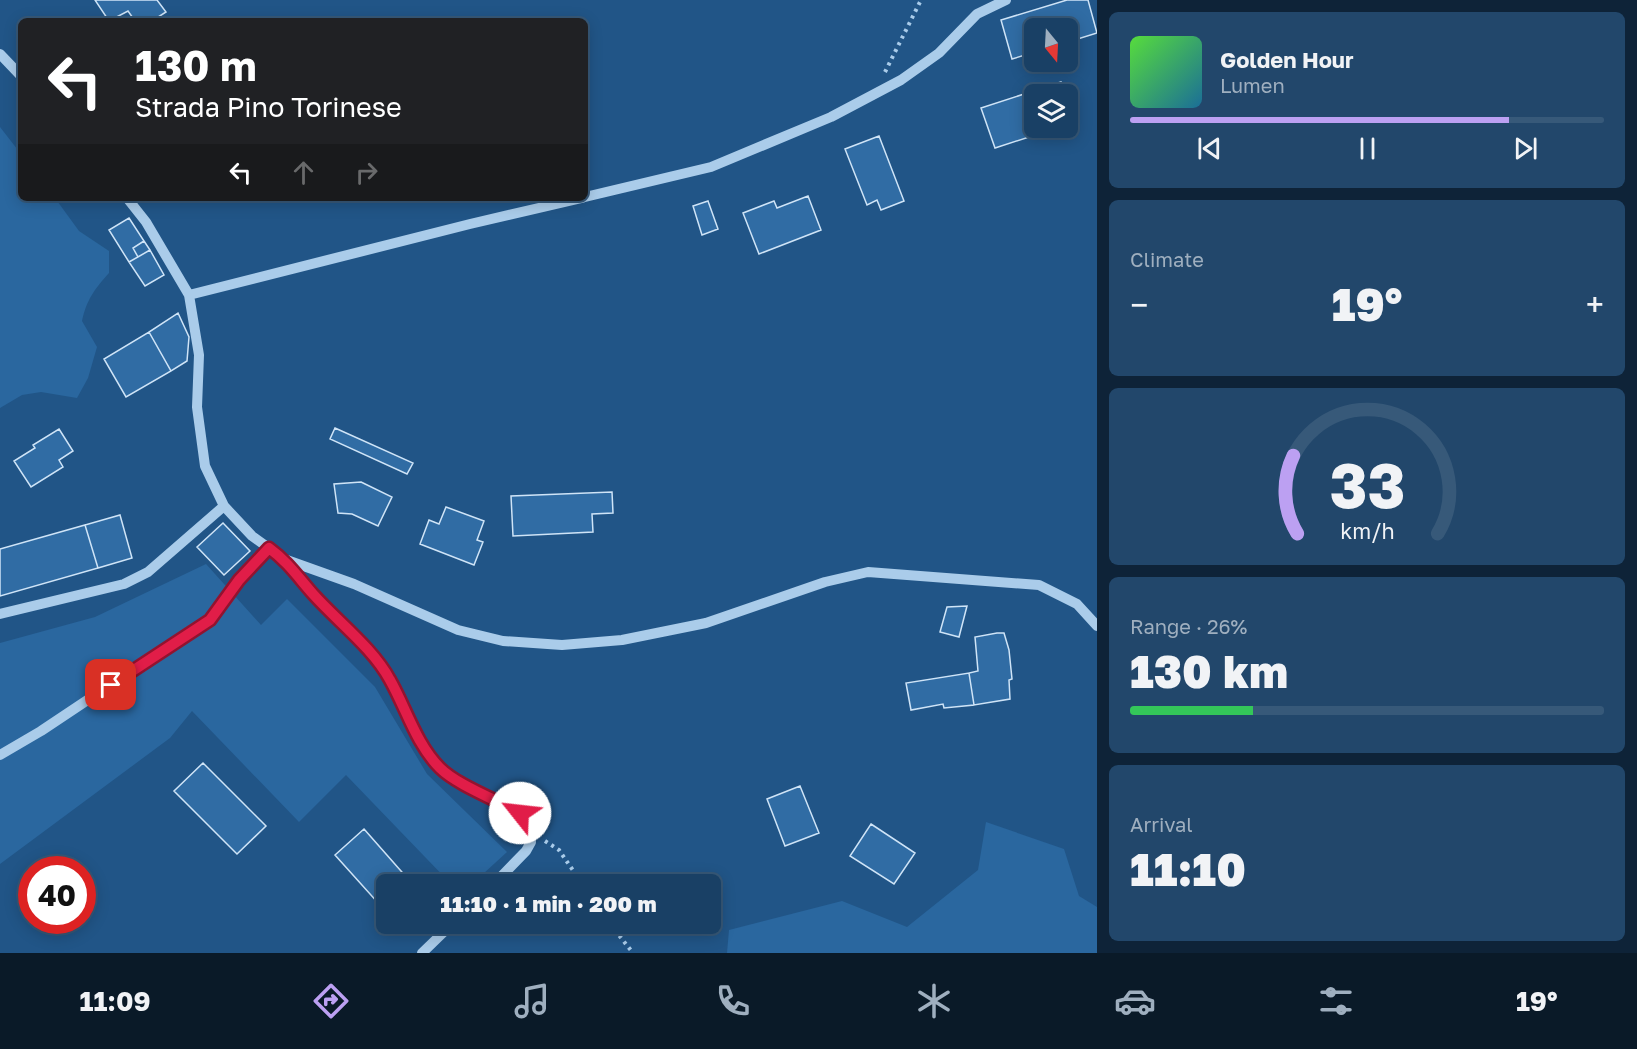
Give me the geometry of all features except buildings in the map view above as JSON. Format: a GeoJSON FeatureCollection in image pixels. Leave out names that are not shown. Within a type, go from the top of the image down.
{"type":"FeatureCollection","features":[{"type":"Feature","properties":{"kind":"street"},"geometry":{"type":"LineString","coordinates":[[588,197],[711,166],[831,117],[901,80],[939,53],[977,14],[1006,0]]}},
{"type":"Feature","properties":{"kind":"street"},"geometry":{"type":"LineString","coordinates":[[0,54],[18,73]]}},
{"type":"Feature","properties":{"kind":"street"},"geometry":{"type":"LineString","coordinates":[[130,201],[146,222],[189,296],[199,355],[197,407],[205,466],[224,506],[252,536],[284,559],[312,593],[373,657],[389,678],[424,747],[440,768],[459,782],[520,813],[527,822],[531,842],[526,851],[504,874]]}},
{"type":"Feature","properties":{"kind":"street"},"geometry":{"type":"LineString","coordinates":[[189,296],[459,227],[571,201]]}},
{"type":"Feature","properties":{"kind":"street"},"geometry":{"type":"LineString","coordinates":[[0,614],[124,584],[148,572],[224,506]]}},
{"type":"Feature","properties":{"kind":"street"},"geometry":{"type":"LineString","coordinates":[[0,755],[210,620],[239,580],[269,548]]}},
{"type":"Feature","properties":{"kind":"street"},"geometry":{"type":"LineString","coordinates":[[284,559],[354,584],[458,630],[503,641],[562,645],[622,640],[706,623],[825,582],[868,572],[1039,585],[1077,604],[1097,626]]}},
{"type":"Feature","properties":{"kind":"street"},"geometry":{"type":"LineString","coordinates":[[422,953],[442,934]]}},
{"type":"Feature","properties":{"kind":"path"},"geometry":{"type":"LineString","coordinates":[[876,95],[891,57],[921,0]]}},
{"type":"Feature","properties":{"kind":"path"},"geometry":{"type":"LineString","coordinates":[[529,831],[559,850],[575,874]]}},
{"type":"Feature","properties":{"kind":"path"},"geometry":{"type":"LineString","coordinates":[[618,934],[633,953]]}},
{"type":"Feature","properties":{"kind":"shaded area"},"geometry":{"type":"Polygon","coordinates":[[[0,127],[18,150],[18,201],[57,201],[79,231],[109,251],[109,273],[92,295],[82,321],[97,347],[88,378],[77,398],[41,392],[22,395],[0,408],[0,127]]]}},
{"type":"Feature","properties":{"kind":"shaded area"},"geometry":{"type":"Polygon","coordinates":[[[206,564],[261,625],[287,599],[375,687],[427,774],[507,852],[483,874],[441,874],[346,775],[299,822],[192,711],[170,738],[0,864],[0,643],[95,617],[206,564]]]}},
{"type":"Feature","properties":{"kind":"shaded area"},"geometry":{"type":"Polygon","coordinates":[[[986,822],[1064,849],[1079,896],[1097,907],[1097,953],[727,953],[729,930],[842,901],[907,927],[978,870],[986,822]]]}},
{"type":"Feature","properties":{"kind":"route"},"geometry":{"type":"LineString","coordinates":[[111,685],[210,620],[239,580],[269,548],[284,559],[312,593],[373,657],[389,678],[424,747],[440,768],[459,782],[520,813]]}}]}
